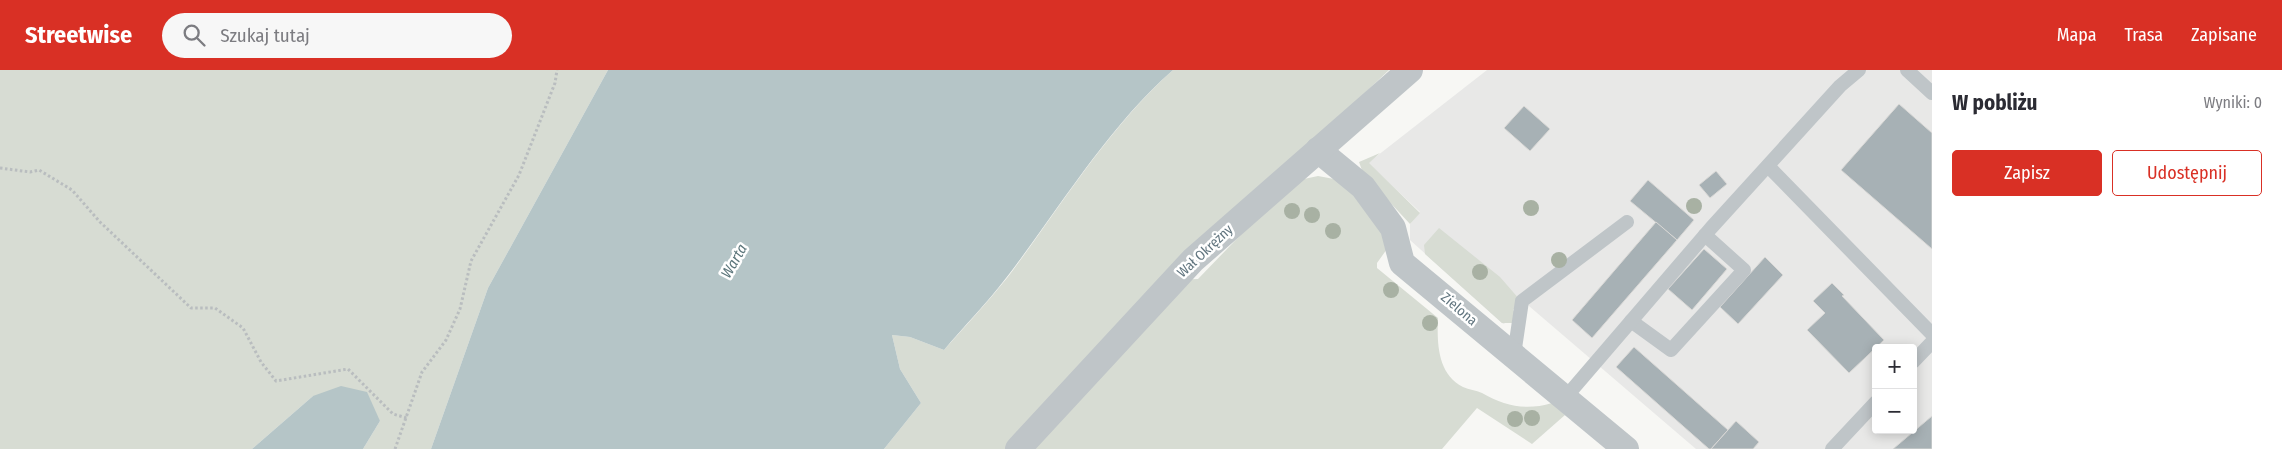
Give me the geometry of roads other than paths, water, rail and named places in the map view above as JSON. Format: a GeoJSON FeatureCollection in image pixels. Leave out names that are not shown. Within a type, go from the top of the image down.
{"type":"FeatureCollection","features":[{"type":"Feature","properties":{"kind":"street","name":"Wał Okrężny"},"geometry":{"type":"LineString","coordinates":[[1018,449],[1193,260],[1410,70]]}},
{"type":"Feature","properties":{"kind":"street","name":"Zielona"},"geometry":{"type":"LineString","coordinates":[[1318,150],[1363,188],[1388,221],[1393,228],[1402,262],[1626,449]]}},
{"type":"Feature","properties":{"kind":"lane"},"geometry":{"type":"LineString","coordinates":[[1565,398],[1705,235],[1840,86],[1859,70]]}},
{"type":"Feature","properties":{"kind":"lane"},"geometry":{"type":"LineString","coordinates":[[1907,70],[1932,94]]}},
{"type":"Feature","properties":{"kind":"lane"},"geometry":{"type":"LineString","coordinates":[[1768,166],[1932,334]]}},
{"type":"Feature","properties":{"kind":"lane"},"geometry":{"type":"LineString","coordinates":[[1514,356],[1522,300],[1627,222]]}},
{"type":"Feature","properties":{"kind":"lane"},"geometry":{"type":"LineString","coordinates":[[1631,321],[1671,350],[1744,270],[1705,235]]}},
{"type":"Feature","properties":{"kind":"lane"},"geometry":{"type":"LineString","coordinates":[[1917,358],[1932,342]]}},
{"type":"Feature","properties":{"kind":"lane"},"geometry":{"type":"LineString","coordinates":[[1832,449],[1872,406]]}},
{"type":"Feature","properties":{"kind":"water","name":"Warta"},"geometry":{"type":"Polygon","coordinates":[[[608,70],[1173,70],[1149,93],[1105,143],[1006,278],[944,350],[910,337],[892,335],[900,369],[921,403],[884,449],[431,449],[488,288],[608,70]]]}},
{"type":"Feature","properties":{"kind":"water"},"geometry":{"type":"Polygon","coordinates":[[[341,386],[367,392],[380,421],[363,449],[252,449],[313,396],[341,386]]]}}]}
